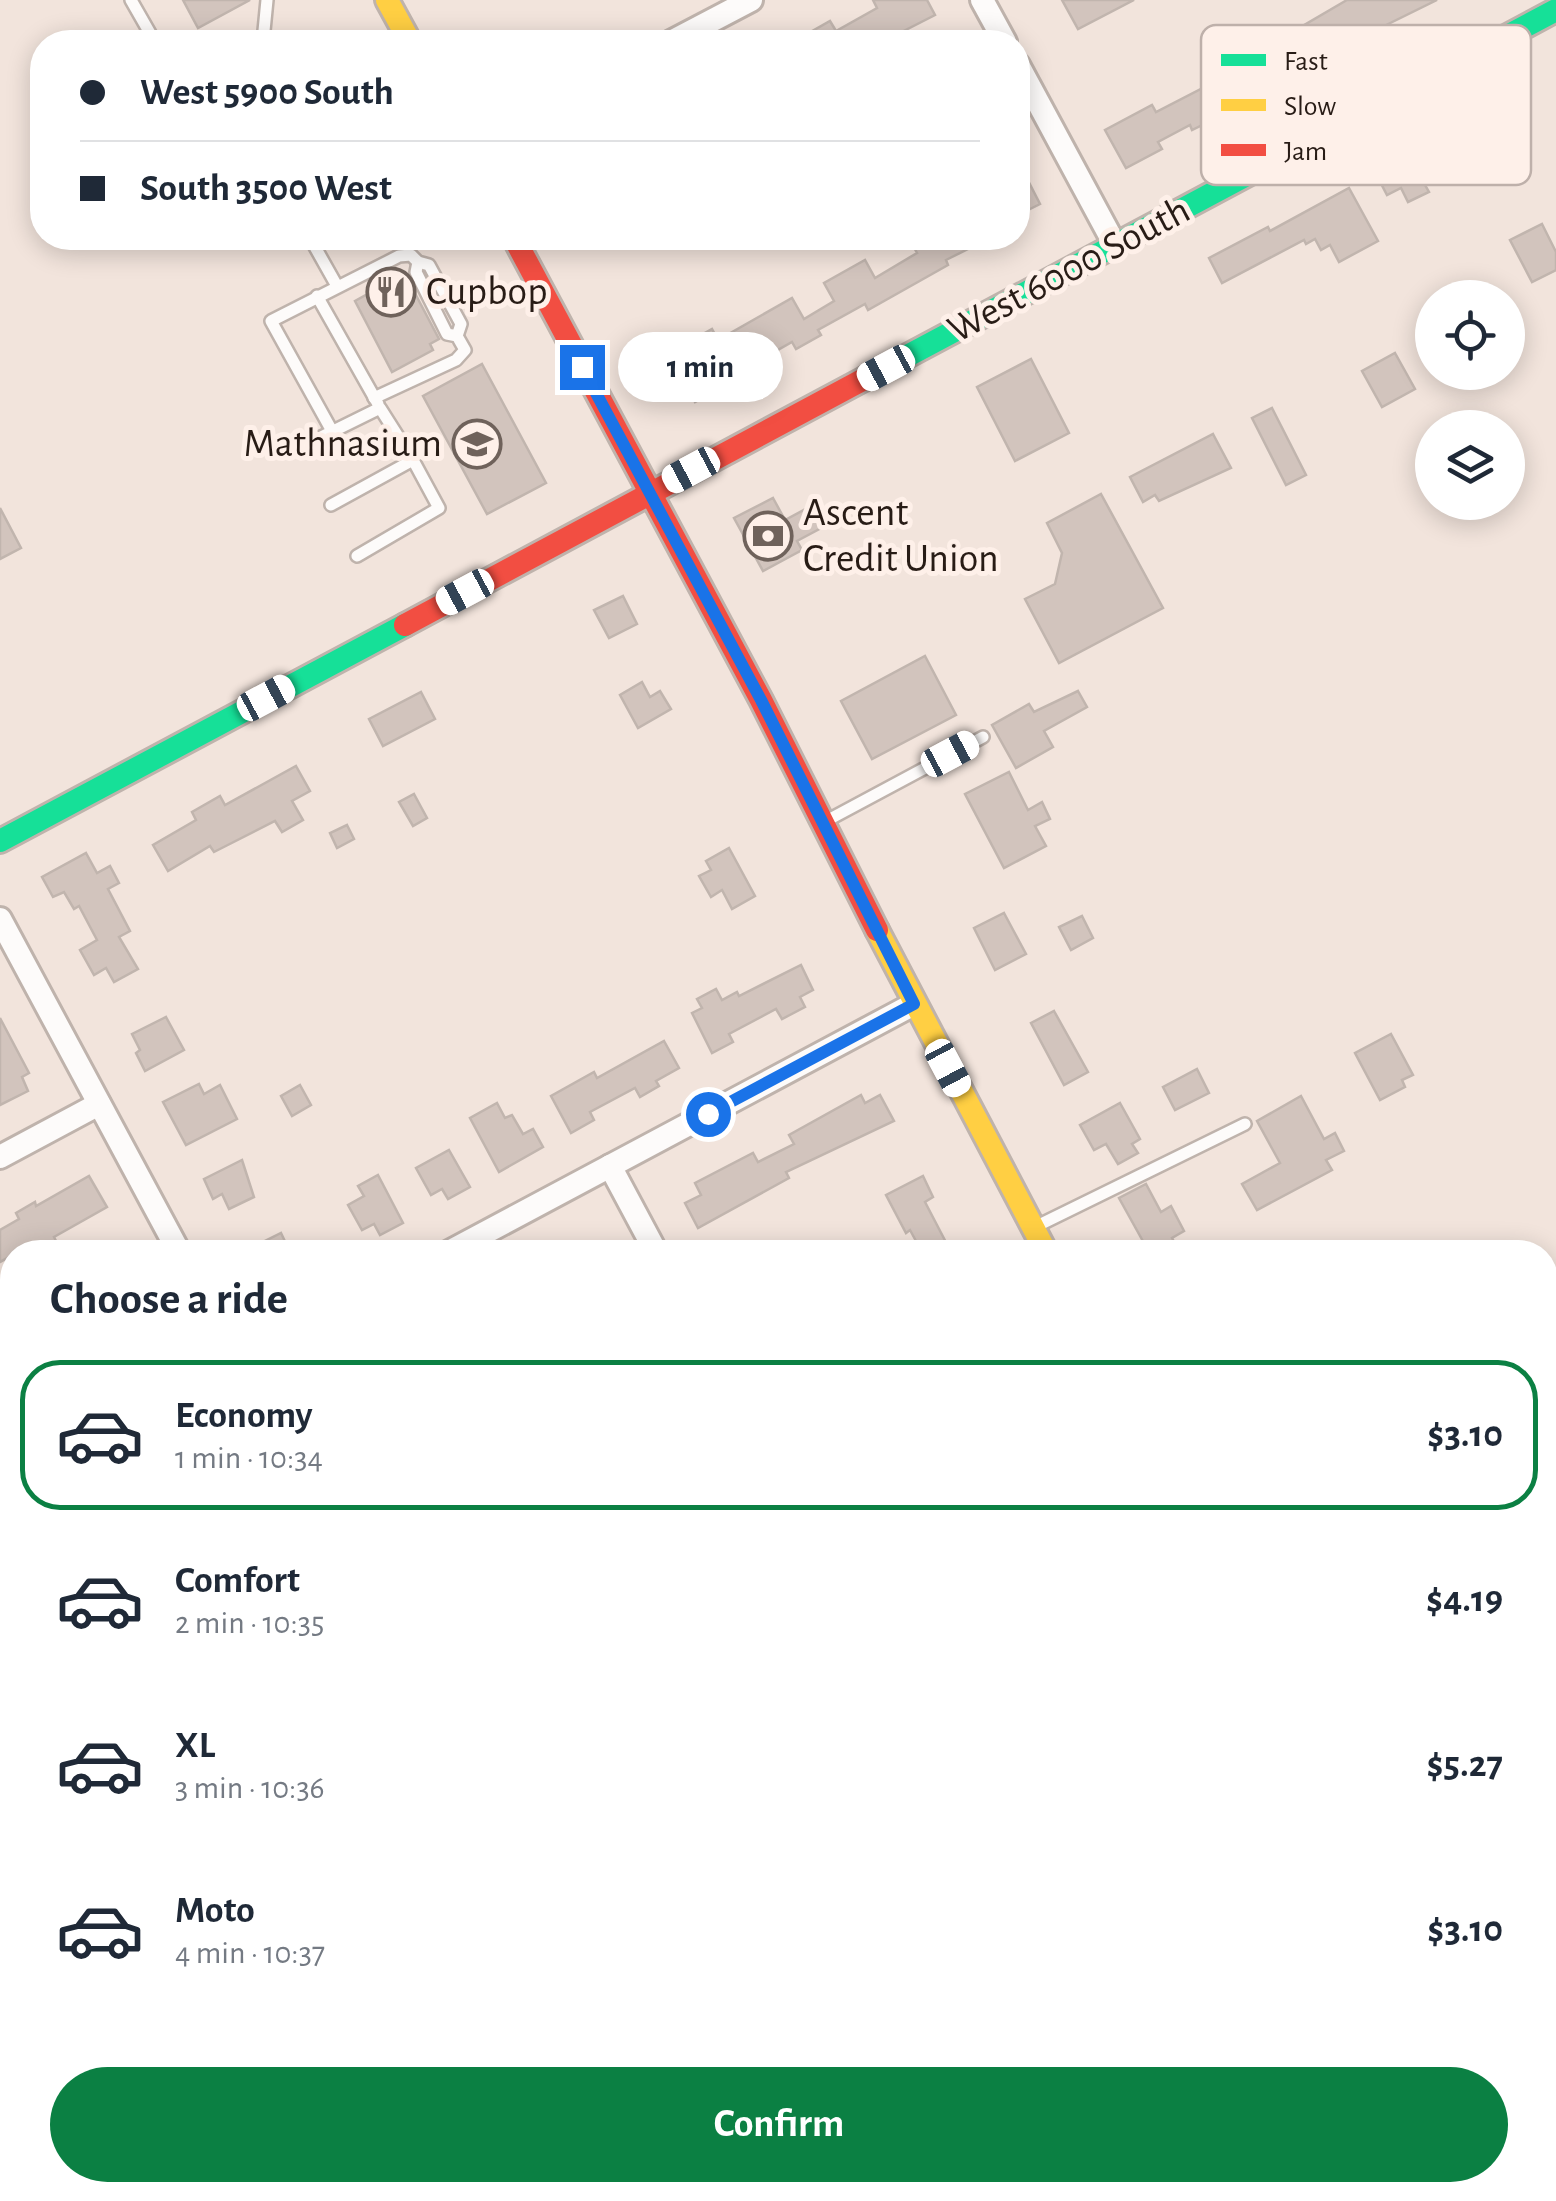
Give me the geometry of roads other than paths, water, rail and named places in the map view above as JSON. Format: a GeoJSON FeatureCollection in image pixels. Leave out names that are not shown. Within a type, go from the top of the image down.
{"type":"FeatureCollection","features":[{"type":"Feature","properties":{"kind":"street"},"geometry":{"type":"LineString","coordinates":[[388,0],[404,30]]}},
{"type":"Feature","properties":{"kind":"street"},"geometry":{"type":"LineString","coordinates":[[694,30],[751,0]]}},
{"type":"Feature","properties":{"kind":"street"},"geometry":{"type":"LineString","coordinates":[[982,0],[998,30]]}},
{"type":"Feature","properties":{"kind":"street","name":"West 6000 South"},"geometry":{"type":"LineString","coordinates":[[1528,25],[1556,10]]}},
{"type":"Feature","properties":{"kind":"street"},"geometry":{"type":"LineString","coordinates":[[1030,87],[1116,244]]}},
{"type":"Feature","properties":{"kind":"street","name":"West 6000 South"},"geometry":{"type":"LineString","coordinates":[[0,841],[1227,185]]}},
{"type":"Feature","properties":{"kind":"street"},"geometry":{"type":"LineString","coordinates":[[520,250],[1040,1240]]}},
{"type":"Feature","properties":{"kind":"street"},"geometry":{"type":"LineString","coordinates":[[0,919],[173,1240]]}},
{"type":"Feature","properties":{"kind":"street"},"geometry":{"type":"LineString","coordinates":[[471,1240],[914,1004]]}},
{"type":"Feature","properties":{"kind":"street"},"geometry":{"type":"LineString","coordinates":[[0,1156],[99,1104]]}},
{"type":"Feature","properties":{"kind":"street"},"geometry":{"type":"LineString","coordinates":[[610,1166],[650,1240]]}},
{"type":"Feature","properties":{"kind":"lane"},"geometry":{"type":"LineString","coordinates":[[131,0],[148,30]]}},
{"type":"Feature","properties":{"kind":"lane"},"geometry":{"type":"LineString","coordinates":[[263,30],[266,0]]}},
{"type":"Feature","properties":{"kind":"lane"},"geometry":{"type":"LineString","coordinates":[[317,250],[338,286]]}},
{"type":"Feature","properties":{"kind":"lane"},"geometry":{"type":"LineString","coordinates":[[301,447],[332,431],[456,360],[465,350],[457,336],[447,334],[416,272],[418,262],[411,256],[399,256],[271,321],[332,431]]}},
{"type":"Feature","properties":{"kind":"lane"},"geometry":{"type":"LineString","coordinates":[[317,296],[439,508],[357,556]]}},
{"type":"Feature","properties":{"kind":"lane"},"geometry":{"type":"LineString","coordinates":[[331,505],[413,460]]}},
{"type":"Feature","properties":{"kind":"lane"},"geometry":{"type":"LineString","coordinates":[[822,823],[982,736]]}},
{"type":"Feature","properties":{"kind":"lane"},"geometry":{"type":"LineString","coordinates":[[1033,1228],[1245,1124]]}},
{"type":"Feature","properties":{"kind":"place","name":"Cupbop"},"geometry":{"type":"Point","coordinates":[391,292]}},
{"type":"Feature","properties":{"kind":"place","name":"Mathnasium"},"geometry":{"type":"Point","coordinates":[477,444]}},
{"type":"Feature","properties":{"kind":"place","name":"Ascent Credit Union"},"geometry":{"type":"Point","coordinates":[768,536]}}]}
